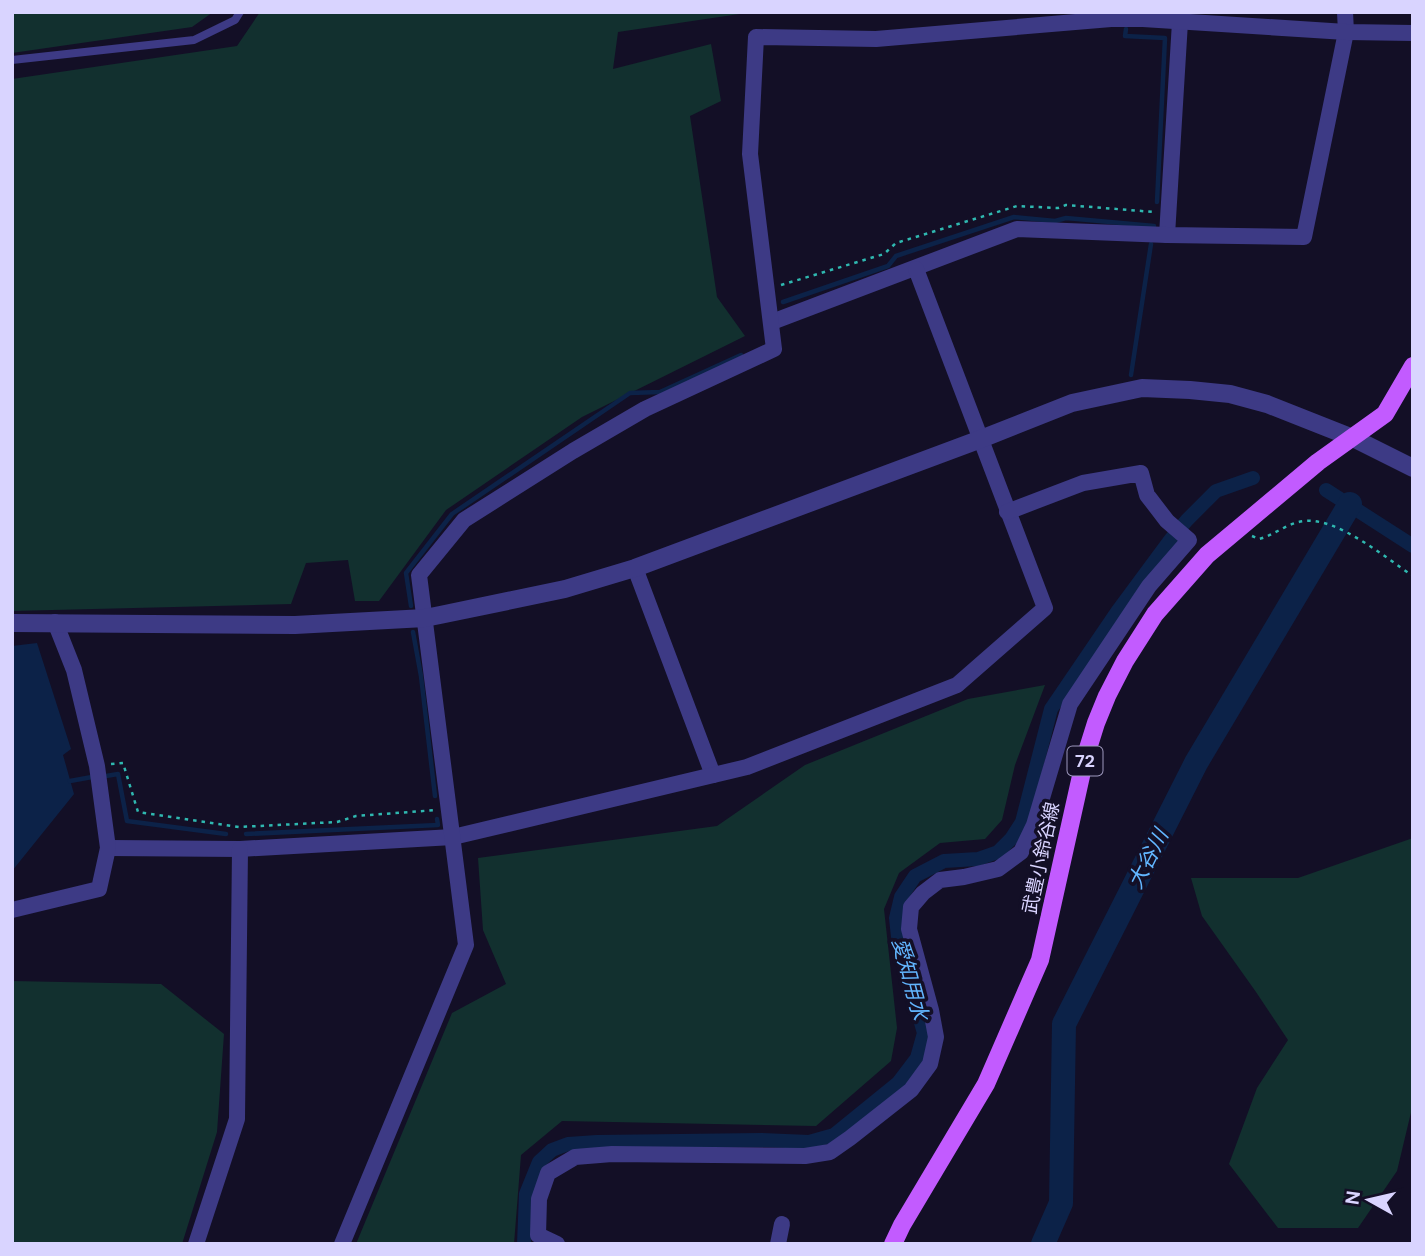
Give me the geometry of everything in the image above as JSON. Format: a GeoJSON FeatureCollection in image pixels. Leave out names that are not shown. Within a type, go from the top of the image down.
{"type":"FeatureCollection","features":[{"type":"Feature","properties":{"kind":"main road","name":"武豊小鈴谷線"},"geometry":{"type":"LineString","coordinates":[[892,1244],[986,1084],[1040,960],[1079,783],[1096,723],[1125,661],[1155,614],[1207,555],[1318,462],[1385,414],[1413,366]]}},
{"type":"Feature","properties":{"kind":"street"},"geometry":{"type":"LineString","coordinates":[[772,323],[1017,229],[1304,237],[1346,32],[1345,12]]}},
{"type":"Feature","properties":{"kind":"street"},"geometry":{"type":"LineString","coordinates":[[342,1244],[466,945],[419,575],[464,520],[645,409],[775,349],[750,154],[756,37],[876,39],[1111,16],[1142,16],[1180,22],[1346,32],[1413,33]]}},
{"type":"Feature","properties":{"kind":"street"},"geometry":{"type":"LineString","coordinates":[[1167,234],[1180,22]]}},
{"type":"Feature","properties":{"kind":"street"},"geometry":{"type":"LineString","coordinates":[[108,848],[240,849],[453,837],[747,767],[957,685],[1045,608],[916,268]]}},
{"type":"Feature","properties":{"kind":"street"},"geometry":{"type":"LineString","coordinates":[[12,623],[295,625],[425,618],[565,589],[635,568],[1072,403],[1142,388],[1230,394],[1267,404],[1353,438],[1413,468]]}},
{"type":"Feature","properties":{"kind":"street"},"geometry":{"type":"LineString","coordinates":[[557,1244],[538,1235],[539,1199],[548,1173],[575,1157],[612,1154],[805,1156],[830,1152],[911,1090],[930,1064],[936,1037],[909,929],[911,907],[923,892],[940,880],[998,869],[1021,852],[1034,825],[1070,704],[1149,586],[1189,540],[1170,525],[1147,495],[1141,473],[1083,483],[1007,512]]}},
{"type":"Feature","properties":{"kind":"street"},"geometry":{"type":"LineString","coordinates":[[635,568],[713,775]]}},
{"type":"Feature","properties":{"kind":"street"},"geometry":{"type":"LineString","coordinates":[[12,910],[99,890],[108,848],[97,766],[74,670],[55,622]]}},
{"type":"Feature","properties":{"kind":"street"},"geometry":{"type":"LineString","coordinates":[[195,1244],[237,1119],[240,849]]}},
{"type":"Feature","properties":{"kind":"street"},"geometry":{"type":"LineString","coordinates":[[778,1244],[782,1224]]}},
{"type":"Feature","properties":{"kind":"lane"},"geometry":{"type":"LineString","coordinates":[[12,60],[194,40],[235,20],[240,12]]}},
{"type":"Feature","properties":{"kind":"path"},"geometry":{"type":"LineString","coordinates":[[1243,526],[1259,540],[1285,526],[1302,521],[1319,521],[1332,525],[1372,548],[1413,576]]}},
{"type":"Feature","properties":{"kind":"path"},"geometry":{"type":"LineString","coordinates":[[97,766],[123,763],[138,813],[239,827],[337,822],[356,816],[449,809]]}},
{"type":"Feature","properties":{"kind":"green space"},"geometry":{"type":"Polygon","coordinates":[[[12,12],[213,12],[192,27],[12,53],[12,12]]]}},
{"type":"Feature","properties":{"kind":"green space"},"geometry":{"type":"Polygon","coordinates":[[[260,12],[753,12],[618,32],[613,69],[711,44],[721,101],[690,116],[717,297],[745,336],[582,417],[446,510],[379,601],[355,601],[348,560],[306,563],[291,604],[12,611],[12,79],[237,46],[260,12]]]}},
{"type":"Feature","properties":{"kind":"green space"},"geometry":{"type":"Polygon","coordinates":[[[1045,685],[1015,765],[1002,820],[985,839],[940,843],[899,873],[884,909],[897,1028],[891,1061],[816,1126],[562,1121],[521,1155],[514,1244],[356,1244],[452,1013],[506,984],[483,930],[478,858],[717,826],[805,765],[968,699],[1045,685]]]}},
{"type":"Feature","properties":{"kind":"green space"},"geometry":{"type":"Polygon","coordinates":[[[1413,838],[1413,1104],[1397,1171],[1358,1228],[1278,1228],[1229,1164],[1257,1088],[1288,1040],[1202,916],[1191,878],[1298,878],[1413,838]]]}},
{"type":"Feature","properties":{"kind":"green space"},"geometry":{"type":"Polygon","coordinates":[[[12,981],[161,984],[224,1034],[217,1132],[182,1244],[12,1244],[12,981]]]}},
{"type":"Feature","properties":{"kind":"water"},"geometry":{"type":"Polygon","coordinates":[[[37,643],[71,749],[63,755],[74,794],[12,871],[12,646],[37,643]]]}},
{"type":"Feature","properties":{"kind":"waterway"},"geometry":{"type":"LineString","coordinates":[[1126,29],[1125,36],[1165,38],[1157,202]]}},
{"type":"Feature","properties":{"kind":"waterway"},"geometry":{"type":"LineString","coordinates":[[783,302],[888,266],[896,256],[1014,217],[1055,221],[1066,218],[1154,226]]}},
{"type":"Feature","properties":{"kind":"waterway"},"geometry":{"type":"LineString","coordinates":[[1131,375],[1151,244]]}},
{"type":"Feature","properties":{"kind":"waterway"},"geometry":{"type":"LineString","coordinates":[[411,606],[406,573],[452,514],[630,393],[660,392],[741,355]]}},
{"type":"Feature","properties":{"kind":"waterway","name":"愛知用水"},"geometry":{"type":"LineString","coordinates":[[524,1244],[526,1194],[539,1162],[552,1150],[568,1144],[597,1142],[809,1142],[834,1135],[898,1083],[917,1058],[924,1033],[899,946],[896,918],[901,897],[915,876],[944,861],[978,859],[998,852],[1011,839],[1022,822],[1051,709],[1117,612],[1187,520],[1216,491],[1253,478]]}},
{"type":"Feature","properties":{"kind":"waterway","name":"愛知用水"},"geometry":{"type":"LineString","coordinates":[[1326,490],[1413,546]]}},
{"type":"Feature","properties":{"kind":"waterway","name":"大谷川"},"geometry":{"type":"LineString","coordinates":[[1043,1244],[1061,1203],[1064,1024],[1196,763],[1350,504]]}},
{"type":"Feature","properties":{"kind":"waterway"},"geometry":{"type":"LineString","coordinates":[[413,632],[435,796]]}},
{"type":"Feature","properties":{"kind":"waterway"},"geometry":{"type":"LineString","coordinates":[[106,776],[118,774],[127,821],[226,834]]}},
{"type":"Feature","properties":{"kind":"waterway"},"geometry":{"type":"LineString","coordinates":[[70,781],[92,777]]}},
{"type":"Feature","properties":{"kind":"waterway"},"geometry":{"type":"LineString","coordinates":[[246,834],[438,825],[437,819]]}}]}
